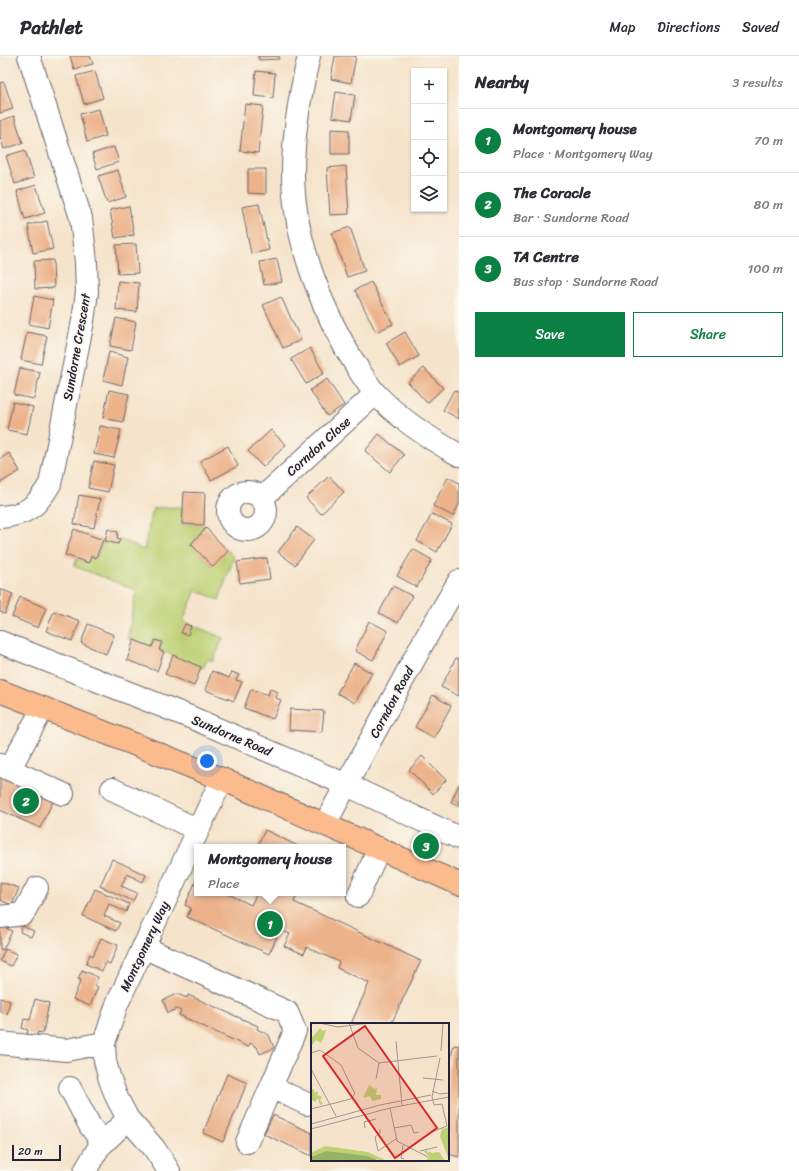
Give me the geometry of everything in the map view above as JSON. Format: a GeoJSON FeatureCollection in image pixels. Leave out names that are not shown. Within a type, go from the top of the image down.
{"type":"FeatureCollection","features":[{"type":"Feature","properties":{"kind":"main road"},"geometry":{"type":"LineString","coordinates":[[0,691],[222,778],[459,884]]}},
{"type":"Feature","properties":{"kind":"street","name":"Sundorne Crescent"},"geometry":{"type":"LineString","coordinates":[[0,517],[14,516],[30,509],[41,498],[50,484],[83,321],[86,292],[86,262],[81,218],[30,56]]}},
{"type":"Feature","properties":{"kind":"street"},"geometry":{"type":"LineString","coordinates":[[309,56],[298,115],[293,173],[299,224],[312,272],[330,318],[353,361],[375,394],[412,425],[459,454]]}},
{"type":"Feature","properties":{"kind":"street","name":"Corndon Close"},"geometry":{"type":"LineString","coordinates":[[261,499],[375,394]]}},
{"type":"Feature","properties":{"kind":"street","name":"Corndon Road"},"geometry":{"type":"LineString","coordinates":[[325,824],[424,641],[459,582]]}},
{"type":"Feature","properties":{"kind":"street","name":"Sundorne Road"},"geometry":{"type":"LineString","coordinates":[[0,642],[164,706],[346,785],[459,838]]}},
{"type":"Feature","properties":{"kind":"street"},"geometry":{"type":"LineString","coordinates":[[43,708],[5,767],[63,794]]}},
{"type":"Feature","properties":{"kind":"street","name":"Montgomery Way"},"geometry":{"type":"LineString","coordinates":[[169,1171],[154,1148],[128,1119],[117,1098],[105,1061],[104,1043],[117,1004],[222,778]]}},
{"type":"Feature","properties":{"kind":"street"},"geometry":{"type":"LineString","coordinates":[[112,789],[198,830]]}},
{"type":"Feature","properties":{"kind":"street"},"geometry":{"type":"LineString","coordinates":[[358,896],[379,848]]}},
{"type":"Feature","properties":{"kind":"street"},"geometry":{"type":"LineString","coordinates":[[0,917],[23,914],[37,888]]}},
{"type":"Feature","properties":{"kind":"street"},"geometry":{"type":"LineString","coordinates":[[143,947],[287,1012],[295,1032],[247,1142]]}},
{"type":"Feature","properties":{"kind":"street"},"geometry":{"type":"LineString","coordinates":[[0,1043],[66,1050],[104,1043]]}},
{"type":"Feature","properties":{"kind":"street"},"geometry":{"type":"LineString","coordinates":[[271,1087],[307,1104]]}},
{"type":"Feature","properties":{"kind":"street"},"geometry":{"type":"LineString","coordinates":[[68,1098],[103,1143]]}},
{"type":"Feature","properties":{"kind":"street"},"geometry":{"type":"LineString","coordinates":[[85,1171],[103,1143],[128,1119]]}},
{"type":"Feature","properties":{"kind":"green space"},"geometry":{"type":"Polygon","coordinates":[[[183,507],[182,524],[204,525],[204,528],[200,531],[201,533],[191,544],[212,566],[228,551],[234,557],[219,600],[196,590],[183,621],[223,638],[213,661],[208,659],[203,668],[159,650],[162,642],[155,640],[152,647],[128,638],[136,590],[74,566],[77,559],[88,563],[91,556],[96,558],[103,540],[118,544],[120,539],[144,550],[153,508],[183,507]]]}},
{"type":"Feature","properties":{"kind":"building"},"geometry":{"type":"Polygon","coordinates":[[[70,56],[90,56],[93,64],[74,69],[70,56]]]}},
{"type":"Feature","properties":{"kind":"building"},"geometry":{"type":"Polygon","coordinates":[[[258,56],[279,56],[279,59],[259,60],[258,56]]]}},
{"type":"Feature","properties":{"kind":"building"},"geometry":{"type":"Polygon","coordinates":[[[335,56],[356,56],[351,83],[331,79],[335,56]]]}},
{"type":"Feature","properties":{"kind":"building"},"geometry":{"type":"Polygon","coordinates":[[[95,71],[103,98],[84,104],[76,76],[95,71]]]}},
{"type":"Feature","properties":{"kind":"building"},"geometry":{"type":"Polygon","coordinates":[[[256,71],[275,73],[273,98],[254,96],[256,71]]]}},
{"type":"Feature","properties":{"kind":"building"},"geometry":{"type":"Polygon","coordinates":[[[4,82],[13,109],[0,113],[0,83],[4,82]]]}},
{"type":"Feature","properties":{"kind":"building"},"geometry":{"type":"Polygon","coordinates":[[[336,92],[355,95],[351,120],[332,117],[336,92]]]}},
{"type":"Feature","properties":{"kind":"building"},"geometry":{"type":"Polygon","coordinates":[[[245,104],[263,106],[258,153],[240,151],[245,104]]]}},
{"type":"Feature","properties":{"kind":"building"},"geometry":{"type":"Polygon","coordinates":[[[99,109],[106,136],[87,142],[80,114],[99,109]]]}},
{"type":"Feature","properties":{"kind":"building"},"geometry":{"type":"Polygon","coordinates":[[[14,116],[23,143],[4,149],[0,137],[0,121],[14,116]]]}},
{"type":"Feature","properties":{"kind":"building"},"geometry":{"type":"Polygon","coordinates":[[[331,129],[349,130],[349,154],[331,154],[331,129]]]}},
{"type":"Feature","properties":{"kind":"building"},"geometry":{"type":"Polygon","coordinates":[[[114,147],[119,162],[97,169],[92,154],[114,147]]]}},
{"type":"Feature","properties":{"kind":"building"},"geometry":{"type":"Polygon","coordinates":[[[25,150],[34,178],[15,184],[6,156],[25,150]]]}},
{"type":"Feature","properties":{"kind":"building"},"geometry":{"type":"Polygon","coordinates":[[[346,166],[349,214],[330,215],[327,168],[346,166]]]}},
{"type":"Feature","properties":{"kind":"building"},"geometry":{"type":"Polygon","coordinates":[[[248,169],[266,169],[266,194],[248,193],[248,169]]]}},
{"type":"Feature","properties":{"kind":"building"},"geometry":{"type":"Polygon","coordinates":[[[118,170],[126,197],[107,203],[98,176],[118,170]]]}},
{"type":"Feature","properties":{"kind":"building"},"geometry":{"type":"Polygon","coordinates":[[[36,185],[45,213],[25,219],[17,191],[36,185]]]}},
{"type":"Feature","properties":{"kind":"building"},"geometry":{"type":"Polygon","coordinates":[[[259,204],[269,250],[251,254],[242,207],[259,204]]]}},
{"type":"Feature","properties":{"kind":"building"},"geometry":{"type":"Polygon","coordinates":[[[129,206],[134,235],[115,238],[110,210],[129,206]]]}},
{"type":"Feature","properties":{"kind":"building"},"geometry":{"type":"Polygon","coordinates":[[[47,221],[53,249],[33,253],[28,225],[47,221]]]}},
{"type":"Feature","properties":{"kind":"building"},"geometry":{"type":"Polygon","coordinates":[[[350,227],[365,271],[347,277],[332,233],[350,227]]]}},
{"type":"Feature","properties":{"kind":"building"},"geometry":{"type":"Polygon","coordinates":[[[136,244],[138,273],[118,274],[116,245],[136,244]]]}},
{"type":"Feature","properties":{"kind":"building"},"geometry":{"type":"Polygon","coordinates":[[[277,259],[282,282],[264,285],[260,262],[277,259]]]}},
{"type":"Feature","properties":{"kind":"building"},"geometry":{"type":"Polygon","coordinates":[[[53,260],[54,288],[35,289],[34,261],[53,260]]]}},
{"type":"Feature","properties":{"kind":"building"},"geometry":{"type":"Polygon","coordinates":[[[118,281],[139,283],[137,312],[116,310],[118,281]]]}},
{"type":"Feature","properties":{"kind":"building"},"geometry":{"type":"Polygon","coordinates":[[[371,282],[393,324],[376,332],[355,290],[371,282]]]}},
{"type":"Feature","properties":{"kind":"building"},"geometry":{"type":"Polygon","coordinates":[[[34,296],[53,300],[48,328],[29,324],[34,296]]]}},
{"type":"Feature","properties":{"kind":"building"},"geometry":{"type":"Polygon","coordinates":[[[281,297],[301,340],[283,348],[263,305],[281,297]]]}},
{"type":"Feature","properties":{"kind":"building"},"geometry":{"type":"Polygon","coordinates":[[[116,318],[136,322],[131,350],[110,346],[116,318]]]}},
{"type":"Feature","properties":{"kind":"building"},"geometry":{"type":"Polygon","coordinates":[[[27,332],[47,336],[41,364],[21,360],[27,332]]]}},
{"type":"Feature","properties":{"kind":"building"},"geometry":{"type":"Polygon","coordinates":[[[405,332],[419,356],[400,367],[386,343],[405,332]]]}},
{"type":"Feature","properties":{"kind":"building"},"geometry":{"type":"Polygon","coordinates":[[[310,348],[324,373],[306,384],[291,359],[310,348]]]}},
{"type":"Feature","properties":{"kind":"building"},"geometry":{"type":"Polygon","coordinates":[[[109,352],[128,357],[122,385],[103,380],[109,352]]]}},
{"type":"Feature","properties":{"kind":"building"},"geometry":{"type":"Polygon","coordinates":[[[20,368],[40,372],[34,399],[14,395],[20,368]]]}},
{"type":"Feature","properties":{"kind":"building"},"geometry":{"type":"Polygon","coordinates":[[[424,368],[443,388],[427,403],[408,382],[424,368]]]}},
{"type":"Feature","properties":{"kind":"building"},"geometry":{"type":"Polygon","coordinates":[[[327,379],[344,405],[327,416],[310,390],[327,379]]]}},
{"type":"Feature","properties":{"kind":"building"},"geometry":{"type":"Polygon","coordinates":[[[109,390],[129,394],[123,422],[103,418],[109,390]]]}},
{"type":"Feature","properties":{"kind":"building"},"geometry":{"type":"Polygon","coordinates":[[[454,390],[459,393],[459,419],[443,410],[454,390]]]}},
{"type":"Feature","properties":{"kind":"building"},"geometry":{"type":"Polygon","coordinates":[[[13,402],[33,407],[27,434],[7,430],[13,402]]]}},
{"type":"Feature","properties":{"kind":"building"},"geometry":{"type":"Polygon","coordinates":[[[100,426],[121,430],[114,458],[94,454],[100,426]]]}},
{"type":"Feature","properties":{"kind":"building"},"geometry":{"type":"Polygon","coordinates":[[[271,430],[286,445],[263,467],[248,451],[271,430]]]}},
{"type":"Feature","properties":{"kind":"building"},"geometry":{"type":"Polygon","coordinates":[[[379,434],[404,455],[390,472],[365,451],[379,434]]]}},
{"type":"Feature","properties":{"kind":"building"},"geometry":{"type":"Polygon","coordinates":[[[228,446],[238,466],[211,480],[200,461],[228,446]]]}},
{"type":"Feature","properties":{"kind":"building"},"geometry":{"type":"Polygon","coordinates":[[[9,453],[20,471],[0,483],[0,459],[9,453]]]}},
{"type":"Feature","properties":{"kind":"building"},"geometry":{"type":"Polygon","coordinates":[[[94,461],[114,465],[108,492],[88,488],[94,461]]]}},
{"type":"Feature","properties":{"kind":"building"},"geometry":{"type":"Polygon","coordinates":[[[329,476],[344,492],[321,514],[306,498],[329,476]]]}},
{"type":"Feature","properties":{"kind":"building"},"geometry":{"type":"Polygon","coordinates":[[[448,477],[459,483],[459,504],[453,516],[433,506],[448,477]]]}},
{"type":"Feature","properties":{"kind":"building"},"geometry":{"type":"Polygon","coordinates":[[[184,492],[205,493],[204,525],[182,524],[184,492]]]}},
{"type":"Feature","properties":{"kind":"building"},"geometry":{"type":"Polygon","coordinates":[[[79,495],[100,499],[94,528],[74,524],[79,495]]]}},
{"type":"Feature","properties":{"kind":"building"},"geometry":{"type":"Polygon","coordinates":[[[432,514],[452,524],[437,552],[417,541],[432,514]]]}},
{"type":"Feature","properties":{"kind":"building"},"geometry":{"type":"Polygon","coordinates":[[[297,527],[314,540],[295,565],[278,552],[297,527]]]}},
{"type":"Feature","properties":{"kind":"building"},"geometry":{"type":"Polygon","coordinates":[[[206,528],[228,551],[213,567],[191,544],[206,528]]]}},
{"type":"Feature","properties":{"kind":"building"},"geometry":{"type":"Polygon","coordinates":[[[74,529],[103,540],[96,558],[91,556],[89,563],[65,555],[74,529]]]}},
{"type":"Feature","properties":{"kind":"building"},"geometry":{"type":"Polygon","coordinates":[[[108,529],[118,532],[117,538],[120,539],[118,544],[105,541],[108,529]]]}},
{"type":"Feature","properties":{"kind":"building"},"geometry":{"type":"Polygon","coordinates":[[[413,549],[432,560],[417,587],[397,576],[413,549]]]}},
{"type":"Feature","properties":{"kind":"building"},"geometry":{"type":"Polygon","coordinates":[[[267,558],[270,579],[240,583],[237,562],[267,558]]]}},
{"type":"Feature","properties":{"kind":"building"},"geometry":{"type":"Polygon","coordinates":[[[393,586],[412,596],[398,623],[379,613],[393,586]]]}},
{"type":"Feature","properties":{"kind":"building"},"geometry":{"type":"Polygon","coordinates":[[[0,589],[13,594],[5,614],[0,612],[0,589]]]}},
{"type":"Feature","properties":{"kind":"building"},"geometry":{"type":"Polygon","coordinates":[[[20,597],[46,608],[38,628],[12,617],[20,597]]]}},
{"type":"Feature","properties":{"kind":"building"},"geometry":{"type":"Polygon","coordinates":[[[54,611],[80,621],[72,641],[46,631],[54,611]]]}},
{"type":"Feature","properties":{"kind":"building"},"geometry":{"type":"Polygon","coordinates":[[[369,621],[388,631],[373,660],[355,651],[369,621]]]}},
{"type":"Feature","properties":{"kind":"building"},"geometry":{"type":"Polygon","coordinates":[[[88,624],[114,635],[106,654],[81,643],[88,624]]]}},
{"type":"Feature","properties":{"kind":"building"},"geometry":{"type":"Polygon","coordinates":[[[185,624],[191,626],[188,635],[181,633],[185,624]]]}},
{"type":"Feature","properties":{"kind":"building"},"geometry":{"type":"Polygon","coordinates":[[[134,640],[152,647],[155,640],[162,642],[159,650],[164,652],[157,671],[127,660],[134,640]]]}},
{"type":"Feature","properties":{"kind":"building"},"geometry":{"type":"Polygon","coordinates":[[[173,655],[201,667],[194,686],[165,674],[173,655]]]}},
{"type":"Feature","properties":{"kind":"building"},"geometry":{"type":"Polygon","coordinates":[[[456,658],[459,659],[459,696],[441,687],[456,658]]]}},
{"type":"Feature","properties":{"kind":"building"},"geometry":{"type":"Polygon","coordinates":[[[354,663],[372,673],[355,703],[337,693],[354,663]]]}},
{"type":"Feature","properties":{"kind":"building"},"geometry":{"type":"Polygon","coordinates":[[[212,671],[229,678],[232,672],[239,675],[236,680],[242,682],[234,701],[205,690],[212,671]]]}},
{"type":"Feature","properties":{"kind":"building"},"geometry":{"type":"Polygon","coordinates":[[[251,689],[268,695],[270,689],[278,692],[276,698],[281,700],[273,719],[244,708],[251,689]]]}},
{"type":"Feature","properties":{"kind":"building"},"geometry":{"type":"Polygon","coordinates":[[[433,695],[451,706],[434,738],[415,727],[433,695]]]}},
{"type":"Feature","properties":{"kind":"building"},"geometry":{"type":"Polygon","coordinates":[[[290,709],[324,711],[322,732],[289,730],[290,709]]]}},
{"type":"Feature","properties":{"kind":"building"},"geometry":{"type":"Polygon","coordinates":[[[422,756],[446,780],[433,794],[409,770],[422,756]]]}},
{"type":"Feature","properties":{"kind":"building"},"geometry":{"type":"Polygon","coordinates":[[[0,769],[56,795],[40,828],[0,810],[0,769]]]}},
{"type":"Feature","properties":{"kind":"building"},"geometry":{"type":"Polygon","coordinates":[[[459,784],[459,806],[451,802],[459,784]]]}},
{"type":"Feature","properties":{"kind":"building"},"geometry":{"type":"Polygon","coordinates":[[[265,830],[294,844],[258,844],[265,830]]]}},
{"type":"Feature","properties":{"kind":"building"},"geometry":{"type":"Polygon","coordinates":[[[112,859],[146,875],[143,882],[127,874],[121,886],[137,893],[133,901],[100,886],[112,859]]]}},
{"type":"Feature","properties":{"kind":"building"},"geometry":{"type":"Polygon","coordinates":[[[0,882],[19,888],[12,905],[0,900],[0,882]]]}},
{"type":"Feature","properties":{"kind":"building"},"geometry":{"type":"Polygon","coordinates":[[[194,886],[194,896],[232,896],[251,905],[256,896],[297,896],[294,902],[421,961],[391,1023],[351,1023],[369,983],[337,968],[339,962],[307,947],[304,954],[284,946],[290,934],[280,930],[269,954],[187,917],[191,908],[185,905],[194,886]]]}},
{"type":"Feature","properties":{"kind":"building"},"geometry":{"type":"Polygon","coordinates":[[[95,889],[129,904],[126,912],[109,904],[104,916],[120,923],[116,931],[83,916],[95,889]]]}},
{"type":"Feature","properties":{"kind":"building"},"geometry":{"type":"Polygon","coordinates":[[[0,925],[12,931],[3,950],[0,949],[0,925]]]}},
{"type":"Feature","properties":{"kind":"building"},"geometry":{"type":"Polygon","coordinates":[[[22,926],[34,931],[31,937],[20,932],[22,926]]]}},
{"type":"Feature","properties":{"kind":"building"},"geometry":{"type":"Polygon","coordinates":[[[101,938],[118,945],[110,964],[106,962],[102,971],[86,964],[90,954],[93,956],[101,938]]]}},
{"type":"Feature","properties":{"kind":"building"},"geometry":{"type":"Polygon","coordinates":[[[5,949],[17,954],[11,966],[0,961],[5,949]]]}},
{"type":"Feature","properties":{"kind":"building"},"geometry":{"type":"Polygon","coordinates":[[[82,970],[98,977],[94,986],[98,987],[90,1006],[73,999],[81,980],[78,979],[82,970]]]}},
{"type":"Feature","properties":{"kind":"building"},"geometry":{"type":"Polygon","coordinates":[[[177,994],[187,998],[188,995],[258,1026],[257,1029],[269,1035],[274,1048],[260,1054],[257,1047],[250,1043],[248,1047],[179,1015],[181,1011],[177,1009],[168,1013],[163,1000],[177,994]]]}},
{"type":"Feature","properties":{"kind":"building"},"geometry":{"type":"Polygon","coordinates":[[[0,998],[10,1001],[7,1014],[0,1012],[0,998]]]}},
{"type":"Feature","properties":{"kind":"building"},"geometry":{"type":"Polygon","coordinates":[[[35,999],[49,1003],[43,1033],[38,1032],[37,1036],[27,1034],[28,1030],[22,1028],[24,1019],[30,1020],[35,999]]]}},
{"type":"Feature","properties":{"kind":"building"},"geometry":{"type":"Polygon","coordinates":[[[454,1045],[459,1046],[459,1157],[449,1154],[449,1066],[454,1045]]]}},
{"type":"Feature","properties":{"kind":"building"},"geometry":{"type":"Polygon","coordinates":[[[227,1074],[247,1083],[223,1142],[203,1133],[227,1074]]]}},
{"type":"Feature","properties":{"kind":"building"},"geometry":{"type":"Polygon","coordinates":[[[273,1115],[311,1133],[311,1156],[264,1134],[273,1115]]]}},
{"type":"Feature","properties":{"kind":"place","name":"The Coracle"},"geometry":{"type":"Point","coordinates":[26,801]}},
{"type":"Feature","properties":{"kind":"place","name":"TA Centre"},"geometry":{"type":"Point","coordinates":[426,846]}},
{"type":"Feature","properties":{"kind":"place","name":"Montgomery house"},"geometry":{"type":"Point","coordinates":[270,924]}}]}
